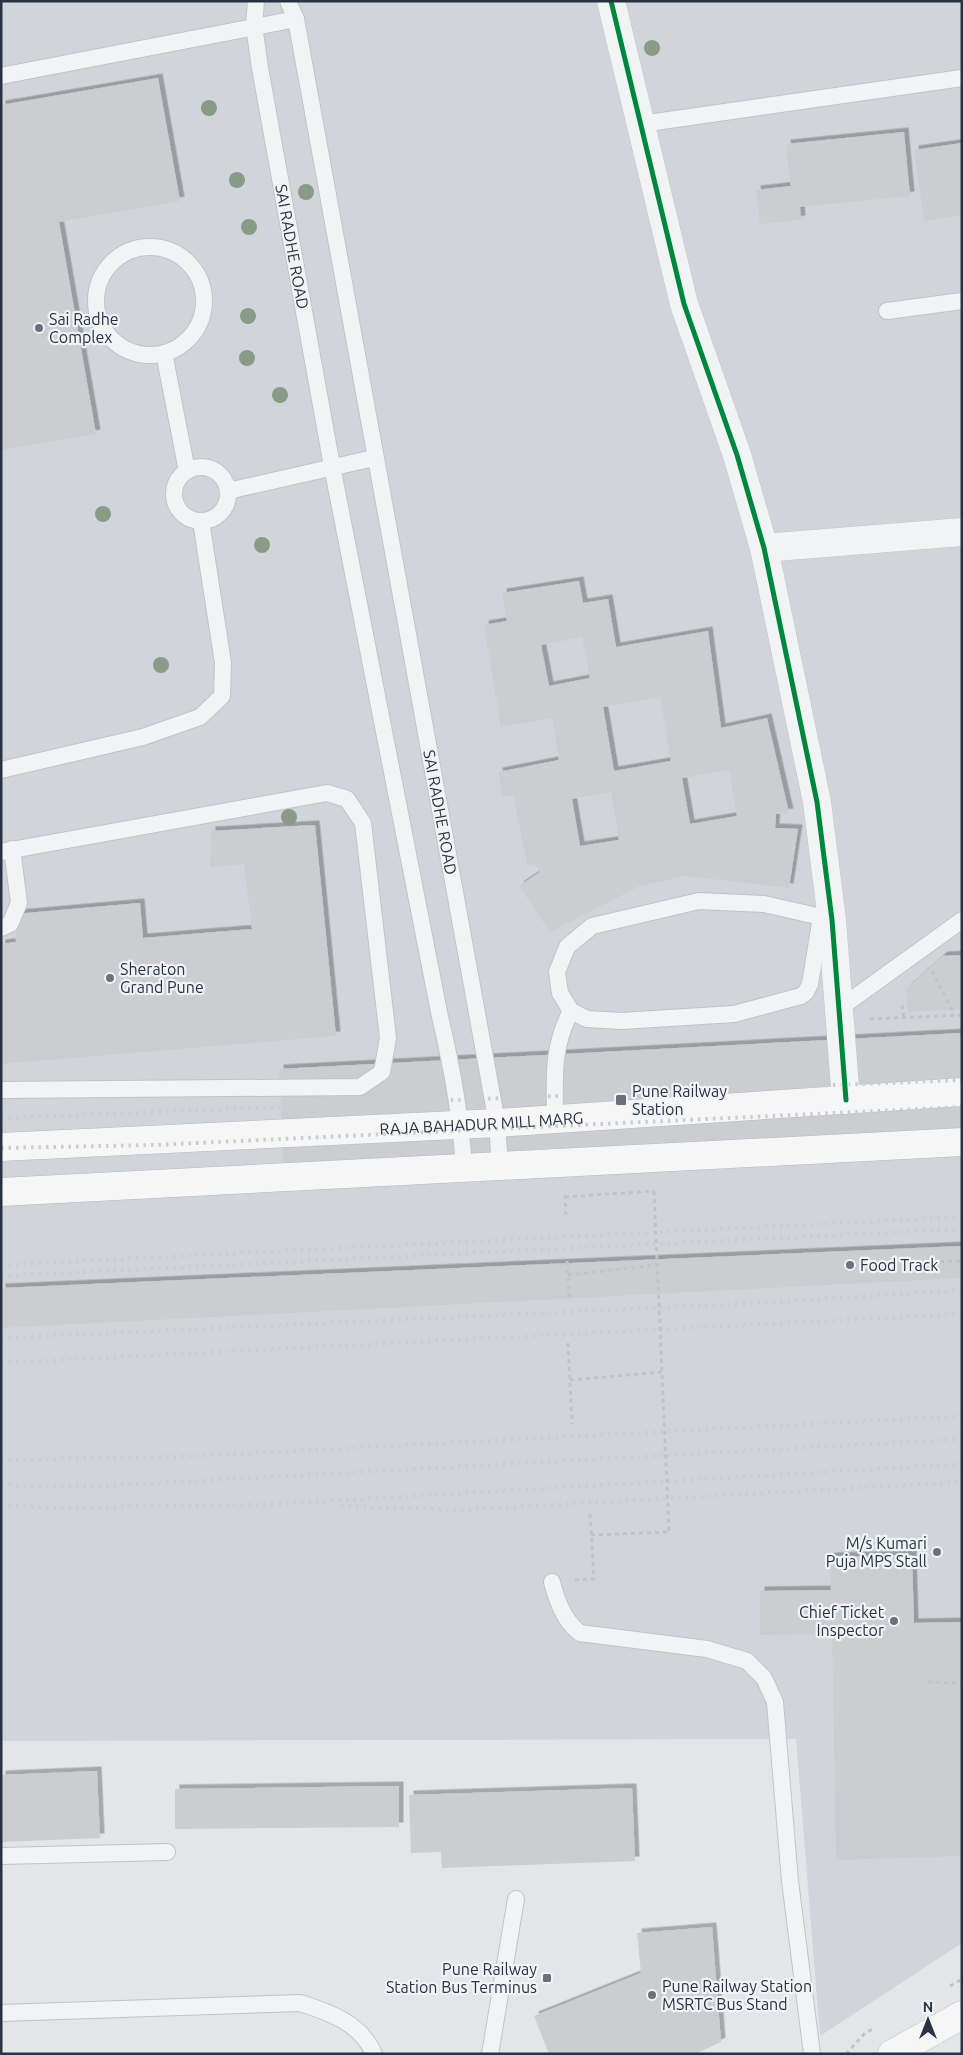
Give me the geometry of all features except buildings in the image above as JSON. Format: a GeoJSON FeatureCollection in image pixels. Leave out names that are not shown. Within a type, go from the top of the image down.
{"type":"FeatureCollection","features":[{"type":"Feature","properties":{"kind":"main road","name":"RAJA BAHADUR MILL MARG"},"geometry":{"type":"LineString","coordinates":[[1,1147],[497,1123],[962,1092]]}},
{"type":"Feature","properties":{"kind":"main road"},"geometry":{"type":"LineString","coordinates":[[1,1192],[962,1142]]}},
{"type":"Feature","properties":{"kind":"main road"},"geometry":{"type":"LineString","coordinates":[[892,2054],[962,2015]]}},
{"type":"Feature","properties":{"kind":"street"},"geometry":{"type":"LineString","coordinates":[[611,1],[684,304],[737,455],[764,548],[817,802],[827,918],[840,1008],[846,1100]]}},
{"type":"Feature","properties":{"kind":"street"},"geometry":{"type":"LineString","coordinates":[[764,548],[962,532]]}},
{"type":"Feature","properties":{"kind":"lane","name":"SAI RADHE ROAD"},"geometry":{"type":"LineString","coordinates":[[256,1],[254,26],[332,466],[440,1017],[453,1069],[461,1125],[464,1169]]}},
{"type":"Feature","properties":{"kind":"lane","name":"SAI RADHE ROAD"},"geometry":{"type":"LineString","coordinates":[[288,1],[296,19],[374,458],[497,1123],[500,1167]]}},
{"type":"Feature","properties":{"kind":"lane"},"geometry":{"type":"LineString","coordinates":[[1,76],[296,19]]}},
{"type":"Feature","properties":{"kind":"lane"},"geometry":{"type":"LineString","coordinates":[[641,124],[962,78]]}},
{"type":"Feature","properties":{"kind":"lane"},"geometry":{"type":"LineString","coordinates":[[149,246],[167,249],[184,258],[195,270],[203,286],[205,303],[201,320],[193,334],[180,346],[164,353],[146,355],[128,351],[112,341],[101,326],[95,308],[96,290],[102,272],[115,259],[130,249],[149,246]]}},
{"type":"Feature","properties":{"kind":"lane"},"geometry":{"type":"LineString","coordinates":[[887,312],[962,301]]}},
{"type":"Feature","properties":{"kind":"lane"},"geometry":{"type":"LineString","coordinates":[[164,353],[187,471]]}},
{"type":"Feature","properties":{"kind":"lane"},"geometry":{"type":"LineString","coordinates":[[228,491],[374,458]]}},
{"type":"Feature","properties":{"kind":"lane"},"geometry":{"type":"LineString","coordinates":[[204,467],[221,475],[228,491],[224,508],[218,515],[201,521],[185,515],[179,509],[175,501],[176,484],[187,471],[204,467]]}},
{"type":"Feature","properties":{"kind":"lane"},"geometry":{"type":"LineString","coordinates":[[1,770],[144,737],[200,717],[222,696],[223,663],[201,521]]}},
{"type":"Feature","properties":{"kind":"lane"},"geometry":{"type":"LineString","coordinates":[[1,928],[10,924],[19,903],[6,850],[327,793],[347,799],[363,824],[388,1038],[382,1072],[360,1086],[1,1090]]}},
{"type":"Feature","properties":{"kind":"lane"},"geometry":{"type":"LineString","coordinates":[[699,901],[764,904],[827,918],[810,984],[806,992],[801,996],[734,1014],[622,1021],[587,1019],[571,1011],[560,993],[557,972],[567,947],[592,926],[699,901]]}},
{"type":"Feature","properties":{"kind":"lane"},"geometry":{"type":"LineString","coordinates":[[840,1008],[962,920]]}},
{"type":"Feature","properties":{"kind":"lane"},"geometry":{"type":"LineString","coordinates":[[555,1119],[555,1058],[561,1030],[571,1011]]}},
{"type":"Feature","properties":{"kind":"lane"},"geometry":{"type":"LineString","coordinates":[[552,1582],[556,1598],[570,1625],[580,1632],[707,1649],[747,1661],[764,1678],[775,1702],[790,1881],[812,2054]]}},
{"type":"Feature","properties":{"kind":"lane"},"geometry":{"type":"LineString","coordinates":[[1,1856],[167,1852]]}},
{"type":"Feature","properties":{"kind":"lane"},"geometry":{"type":"LineString","coordinates":[[490,2054],[516,1899]]}},
{"type":"Feature","properties":{"kind":"lane"},"geometry":{"type":"LineString","coordinates":[[1,2013],[300,2003],[328,2012],[352,2025],[374,2054]]}},
{"type":"Feature","properties":{"kind":"path"},"geometry":{"type":"LineString","coordinates":[[931,968],[952,1010],[952,1016]]}},
{"type":"Feature","properties":{"kind":"path"},"geometry":{"type":"LineString","coordinates":[[902,1005],[904,1018]]}},
{"type":"Feature","properties":{"kind":"path"},"geometry":{"type":"LineString","coordinates":[[867,1019],[962,1015]]}},
{"type":"Feature","properties":{"kind":"path"},"geometry":{"type":"LineString","coordinates":[[565,1191],[566,1217]]}},
{"type":"Feature","properties":{"kind":"path"},"geometry":{"type":"LineString","coordinates":[[565,1197],[654,1191],[669,1532],[591,1535]]}},
{"type":"Feature","properties":{"kind":"path"},"geometry":{"type":"LineString","coordinates":[[567,1261],[569,1300]]}},
{"type":"Feature","properties":{"kind":"path"},"geometry":{"type":"LineString","coordinates":[[932,1262],[962,1261]]}},
{"type":"Feature","properties":{"kind":"path"},"geometry":{"type":"LineString","coordinates":[[568,1276],[657,1265]]}},
{"type":"Feature","properties":{"kind":"path"},"geometry":{"type":"LineString","coordinates":[[568,1343],[572,1424]]}},
{"type":"Feature","properties":{"kind":"path"},"geometry":{"type":"LineString","coordinates":[[570,1380],[662,1372]]}},
{"type":"Feature","properties":{"kind":"path"},"geometry":{"type":"LineString","coordinates":[[552,1582],[594,1579],[590,1513]]}},
{"type":"Feature","properties":{"kind":"path"},"geometry":{"type":"LineString","coordinates":[[928,1682],[962,1683]]}},
{"type":"Feature","properties":{"kind":"path"},"geometry":{"type":"LineString","coordinates":[[846,2054],[866,2032]]}},
{"type":"Feature","properties":{"kind":"shaded area"},"geometry":{"type":"Polygon","coordinates":[[[1,1],[962,1],[962,1943],[820,2036],[796,1739],[1,1741],[1,1]]]}},
{"type":"Feature","properties":{"kind":"railway"},"geometry":{"type":"LineString","coordinates":[[1,1118],[962,1080]]}},
{"type":"Feature","properties":{"kind":"railway"},"geometry":{"type":"LineString","coordinates":[[1,1148],[154,1145],[962,1107]]}},
{"type":"Feature","properties":{"kind":"railway"},"geometry":{"type":"LineString","coordinates":[[1,1265],[962,1217]]}},
{"type":"Feature","properties":{"kind":"railway"},"geometry":{"type":"LineString","coordinates":[[1,1276],[962,1229]]}},
{"type":"Feature","properties":{"kind":"railway"},"geometry":{"type":"LineString","coordinates":[[1,1338],[761,1303],[962,1290]]}},
{"type":"Feature","properties":{"kind":"railway"},"geometry":{"type":"LineString","coordinates":[[1,1363],[962,1314]]}},
{"type":"Feature","properties":{"kind":"railway"},"geometry":{"type":"LineString","coordinates":[[1,1460],[198,1456],[962,1416]]}},
{"type":"Feature","properties":{"kind":"railway"},"geometry":{"type":"LineString","coordinates":[[1,1485],[104,1486],[962,1439]]}},
{"type":"Feature","properties":{"kind":"railway"},"geometry":{"type":"LineString","coordinates":[[1,1505],[60,1508],[278,1504],[962,1464]]}},
{"type":"Feature","properties":{"kind":"railway"},"geometry":{"type":"LineString","coordinates":[[341,1506],[460,1510],[962,1482]]}},
{"type":"Feature","properties":{"kind":"cycle path"},"geometry":{"type":"LineString","coordinates":[[611,1],[684,304],[737,455],[764,548],[817,802],[832,920],[846,1100]]}},
{"type":"Feature","properties":{"kind":"place","name":"Sai Radhe Complex"},"geometry":{"type":"Point","coordinates":[39,328]}},
{"type":"Feature","properties":{"kind":"place","name":"Sheraton Grand Pune"},"geometry":{"type":"Point","coordinates":[110,978]}},
{"type":"Feature","properties":{"kind":"place","name":"Pune Railway Station"},"geometry":{"type":"Point","coordinates":[621,1100]}},
{"type":"Feature","properties":{"kind":"place","name":"Food Track"},"geometry":{"type":"Point","coordinates":[850,1265]}},
{"type":"Feature","properties":{"kind":"place","name":"M/s Kumari Puja MPS Stall"},"geometry":{"type":"Point","coordinates":[937,1552]}},
{"type":"Feature","properties":{"kind":"place","name":"Chief Ticket Inspector"},"geometry":{"type":"Point","coordinates":[894,1621]}},
{"type":"Feature","properties":{"kind":"place","name":"Pune Railway Station Bus Terminus"},"geometry":{"type":"Point","coordinates":[547,1978]}},
{"type":"Feature","properties":{"kind":"place","name":"Pune Railway Station MSRTC Bus Stand"},"geometry":{"type":"Point","coordinates":[652,1995]}}]}
